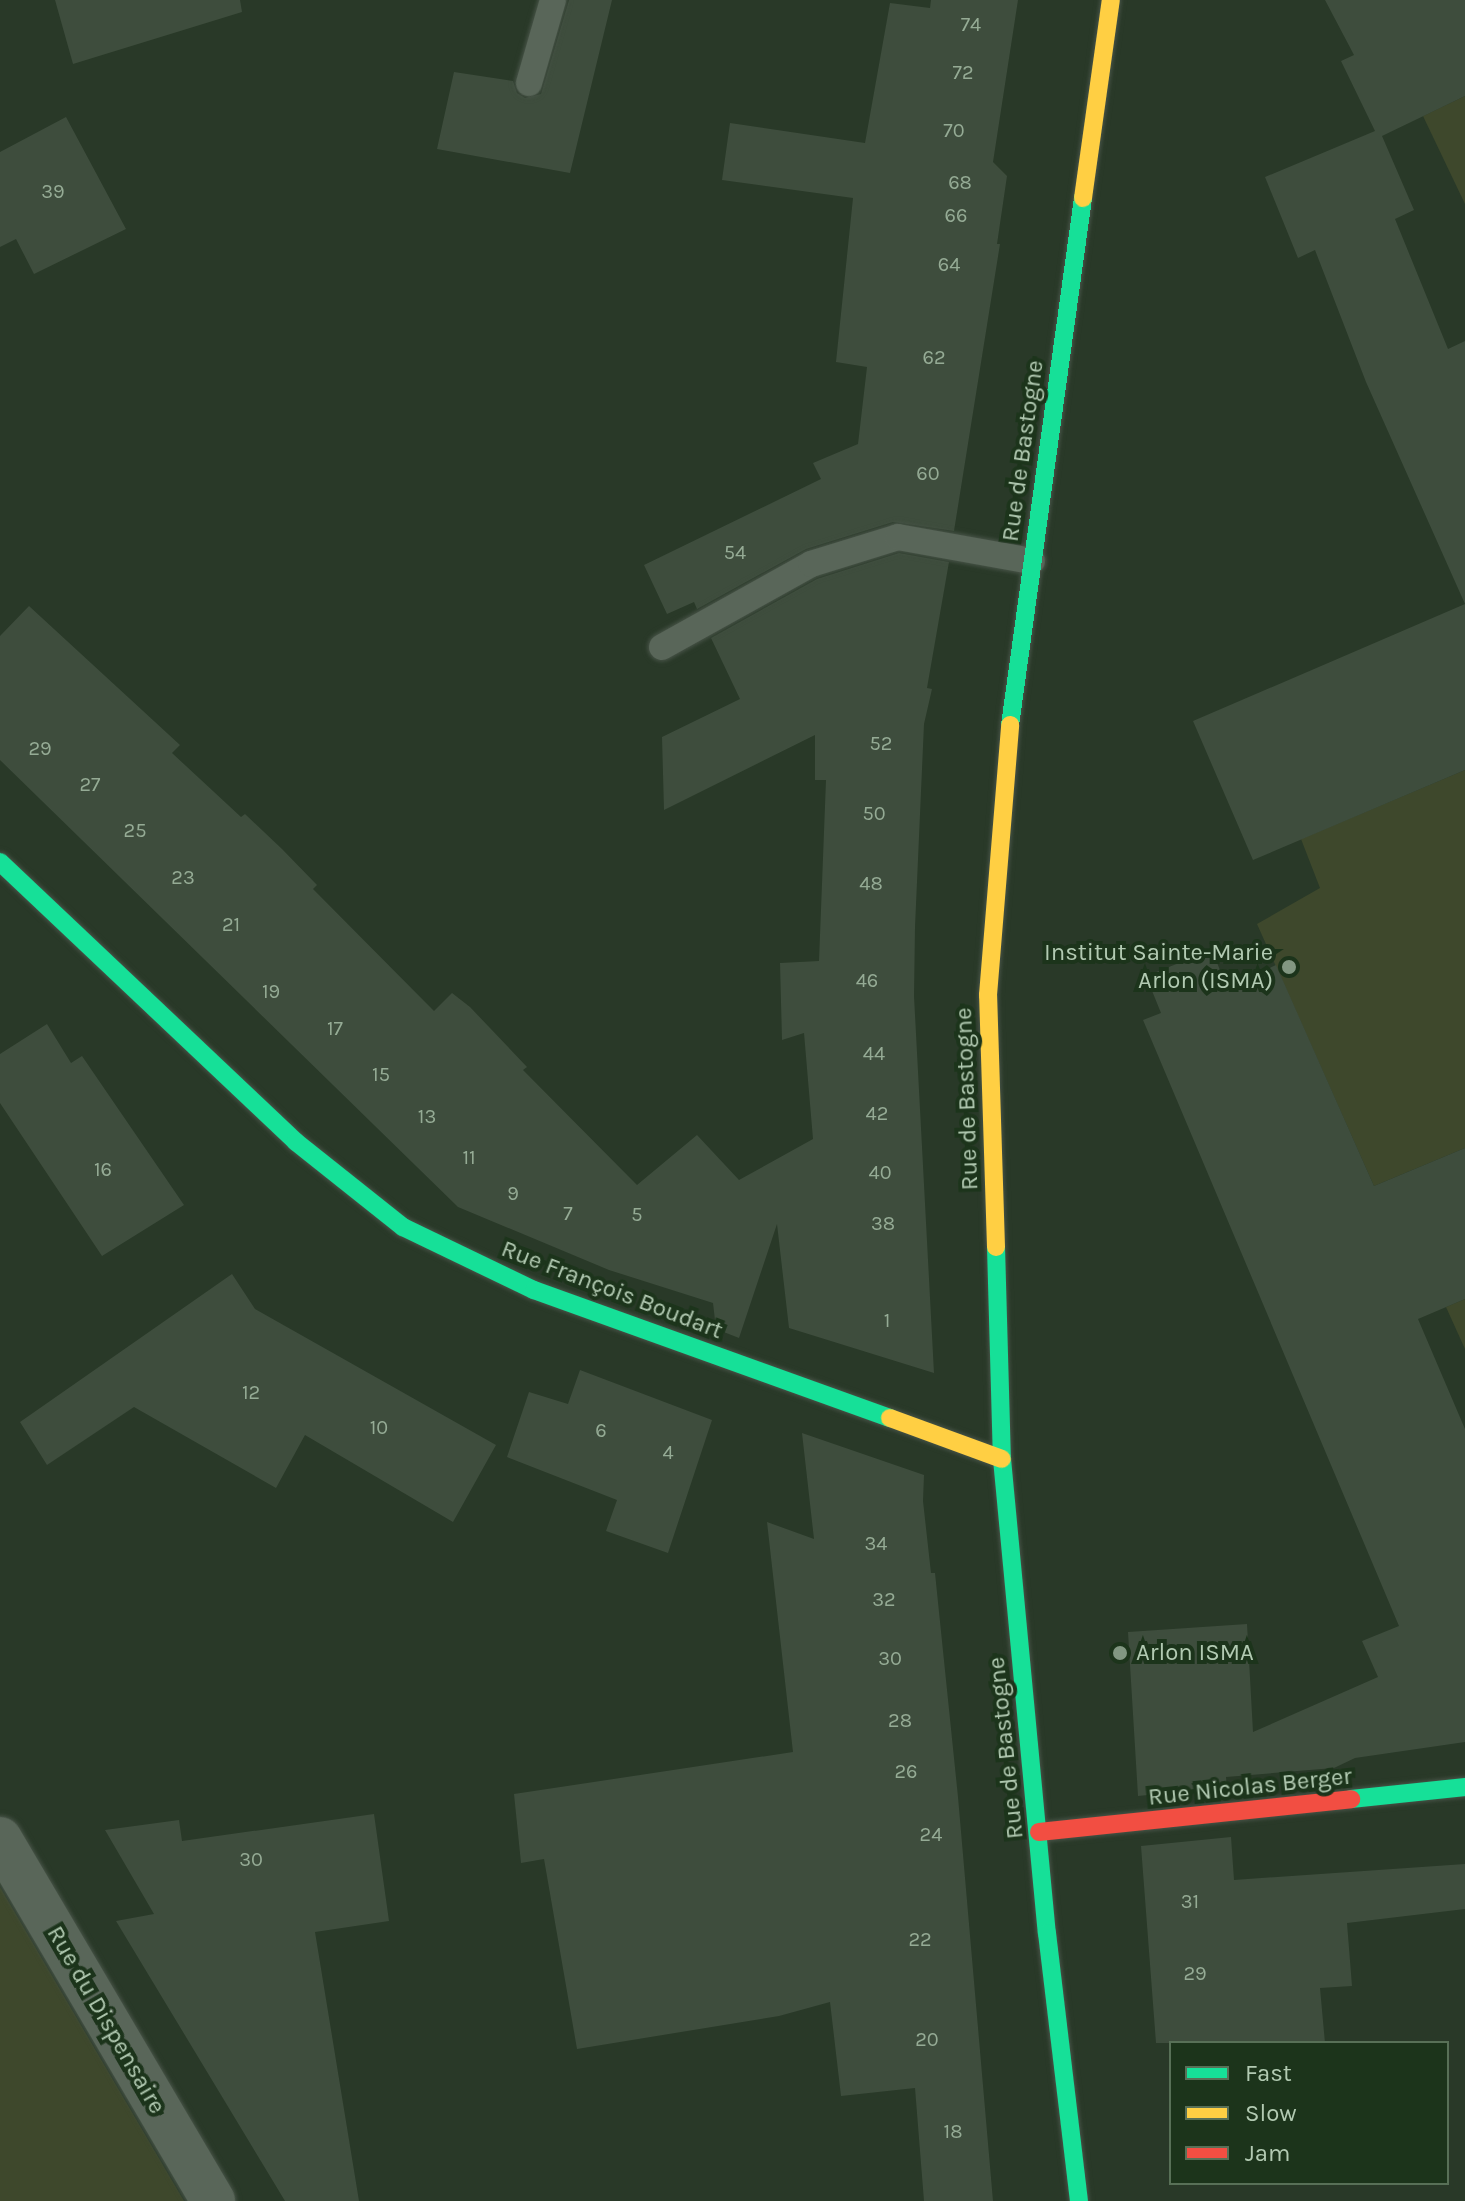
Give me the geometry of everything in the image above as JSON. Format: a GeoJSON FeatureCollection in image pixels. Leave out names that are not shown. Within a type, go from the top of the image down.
{"type":"FeatureCollection","features":[{"type":"Feature","properties":{"kind":"main road","name":"Rue de Bastogne"},"geometry":{"type":"LineString","coordinates":[[1079,2201],[1047,1933],[1002,1459],[988,995],[1011,715],[1111,0]]}},
{"type":"Feature","properties":{"kind":"main road","name":"Rue François Boudart"},"geometry":{"type":"LineString","coordinates":[[0,862],[296,1142],[403,1227],[534,1290],[1002,1459]]}},
{"type":"Feature","properties":{"kind":"main road","name":"Rue Nicolas Berger"},"geometry":{"type":"LineString","coordinates":[[1039,1832],[1465,1787]]}},
{"type":"Feature","properties":{"kind":"street","name":"Rue du Dispensaire"},"geometry":{"type":"LineString","coordinates":[[0,1839],[213,2201]]}},
{"type":"Feature","properties":{"kind":"lane"},"geometry":{"type":"LineString","coordinates":[[529,83],[553,0]]}},
{"type":"Feature","properties":{"kind":"lane"},"geometry":{"type":"LineString","coordinates":[[662,647],[811,564],[898,537],[1032,561]]}},
{"type":"Feature","properties":{"kind":"green space"},"geometry":{"type":"Polygon","coordinates":[[[1465,96],[1465,204],[1423,116],[1465,96]]]}},
{"type":"Feature","properties":{"kind":"green space"},"geometry":{"type":"Polygon","coordinates":[[[1465,770],[1465,1148],[1374,1186],[1257,924],[1320,888],[1301,839],[1465,770]]]}},
{"type":"Feature","properties":{"kind":"green space"},"geometry":{"type":"Polygon","coordinates":[[[1465,1299],[1465,1349],[1446,1307],[1465,1299]]]}},
{"type":"Feature","properties":{"kind":"green space"},"geometry":{"type":"Polygon","coordinates":[[[0,1887],[184,2201],[0,2201],[0,1887]]]}},
{"type":"Feature","properties":{"kind":"building"},"geometry":{"type":"Polygon","coordinates":[[[55,0],[240,0],[242,12],[73,64],[55,0]]]}},
{"type":"Feature","properties":{"kind":"building"},"geometry":{"type":"Polygon","coordinates":[[[569,0],[612,0],[570,173],[437,149],[454,72],[513,81],[517,93],[525,98],[541,94],[569,0]]]}},
{"type":"Feature","properties":{"kind":"building"},"geometry":{"type":"Polygon","coordinates":[[[931,0],[1018,0],[993,162],[1007,176],[997,244],[1000,244],[954,531],[893,522],[806,549],[697,609],[694,602],[667,614],[644,565],[821,479],[813,463],[858,444],[867,367],[836,362],[853,198],[722,180],[730,123],[865,143],[890,3],[930,8],[931,0]]]}},
{"type":"Feature","properties":{"kind":"building"},"geometry":{"type":"Polygon","coordinates":[[[1325,0],[1465,0],[1465,96],[1382,136],[1414,210],[1395,219],[1448,349],[1465,341],[1465,604],[1366,382],[1315,250],[1298,258],[1265,177],[1375,131],[1341,61],[1354,55],[1325,0]]]}},
{"type":"Feature","properties":{"kind":"building"},"geometry":{"type":"Polygon","coordinates":[[[66,117],[126,229],[34,274],[16,239],[0,247],[0,152],[66,117]]]}},
{"type":"Feature","properties":{"kind":"building"},"geometry":{"type":"Polygon","coordinates":[[[899,553],[949,562],[927,688],[932,689],[924,724],[915,927],[914,996],[934,1373],[789,1328],[777,1224],[739,1338],[716,1329],[713,1303],[609,1270],[458,1207],[0,760],[0,636],[29,606],[180,745],[172,753],[241,817],[245,814],[282,849],[317,885],[313,889],[434,1011],[452,993],[470,1007],[527,1067],[523,1070],[637,1185],[697,1135],[739,1180],[813,1139],[804,1033],[782,1040],[780,963],[819,961],[826,780],[815,780],[815,735],[664,810],[662,737],[740,699],[711,638],[817,579],[899,553]]]}},
{"type":"Feature","properties":{"kind":"building"},"geometry":{"type":"Polygon","coordinates":[[[1465,604],[1465,770],[1253,860],[1193,721],[1465,604]]]}},
{"type":"Feature","properties":{"kind":"building"},"geometry":{"type":"Polygon","coordinates":[[[1212,950],[1227,988],[1276,965],[1374,1186],[1465,1148],[1465,1299],[1418,1319],[1465,1429],[1465,1742],[1355,1758],[1334,1768],[1226,1777],[1227,1787],[1138,1796],[1128,1632],[1247,1624],[1253,1732],[1378,1677],[1362,1641],[1399,1626],[1143,1020],[1161,1013],[1146,976],[1212,950]]]}},
{"type":"Feature","properties":{"kind":"building"},"geometry":{"type":"Polygon","coordinates":[[[47,1024],[71,1063],[82,1056],[184,1205],[102,1256],[0,1103],[0,1054],[47,1024]]]}},
{"type":"Feature","properties":{"kind":"building"},"geometry":{"type":"Polygon","coordinates":[[[232,1274],[255,1309],[496,1445],[453,1522],[305,1435],[276,1488],[134,1407],[47,1465],[20,1422],[232,1274]]]}},
{"type":"Feature","properties":{"kind":"building"},"geometry":{"type":"Polygon","coordinates":[[[580,1370],[712,1420],[668,1553],[606,1531],[617,1500],[507,1457],[529,1392],[568,1404],[580,1370]]]}},
{"type":"Feature","properties":{"kind":"building"},"geometry":{"type":"Polygon","coordinates":[[[802,1433],[924,1475],[923,1501],[931,1573],[935,1573],[958,1797],[993,2201],[924,2201],[915,2088],[841,2096],[830,2002],[779,2016],[577,2049],[544,1859],[521,1863],[514,1794],[793,1752],[767,1522],[814,1539],[802,1433]]]}},
{"type":"Feature","properties":{"kind":"building"},"geometry":{"type":"Polygon","coordinates":[[[374,1814],[389,1921],[315,1932],[359,2201],[285,2201],[116,1921],[154,1914],[105,1830],[179,1820],[182,1841],[374,1814]]]}},
{"type":"Feature","properties":{"kind":"building"},"geometry":{"type":"Polygon","coordinates":[[[1231,1837],[1234,1880],[1465,1864],[1465,1909],[1347,1923],[1352,1986],[1320,1988],[1325,2041],[1156,2043],[1141,1846],[1231,1837]]]}},
{"type":"Feature","properties":{"kind":"traffic: fast"},"geometry":{"type":"LineString","coordinates":[[1010,725],[1083,198]]}},
{"type":"Feature","properties":{"kind":"traffic: fast"},"geometry":{"type":"LineString","coordinates":[[0,862],[296,1142],[403,1227],[534,1290],[890,1418]]}},
{"type":"Feature","properties":{"kind":"traffic: fast"},"geometry":{"type":"LineString","coordinates":[[996,1247],[1002,1459],[1047,1933],[1079,2201]]}},
{"type":"Feature","properties":{"kind":"traffic: fast"},"geometry":{"type":"LineString","coordinates":[[1351,1799],[1465,1787]]}},
{"type":"Feature","properties":{"kind":"traffic: slow"},"geometry":{"type":"LineString","coordinates":[[1083,198],[1111,0]]}},
{"type":"Feature","properties":{"kind":"traffic: slow"},"geometry":{"type":"LineString","coordinates":[[996,1247],[988,995],[1010,725]]}},
{"type":"Feature","properties":{"kind":"traffic: slow"},"geometry":{"type":"LineString","coordinates":[[890,1418],[1002,1459]]}},
{"type":"Feature","properties":{"kind":"traffic: jam"},"geometry":{"type":"LineString","coordinates":[[1039,1832],[1351,1799]]}},
{"type":"Feature","properties":{"kind":"place","name":"Institut Sainte-Marie Arlon (ISMA)"},"geometry":{"type":"Point","coordinates":[1289,967]}},
{"type":"Feature","properties":{"kind":"place","name":"Arlon ISMA"},"geometry":{"type":"Point","coordinates":[1120,1653]}}]}
